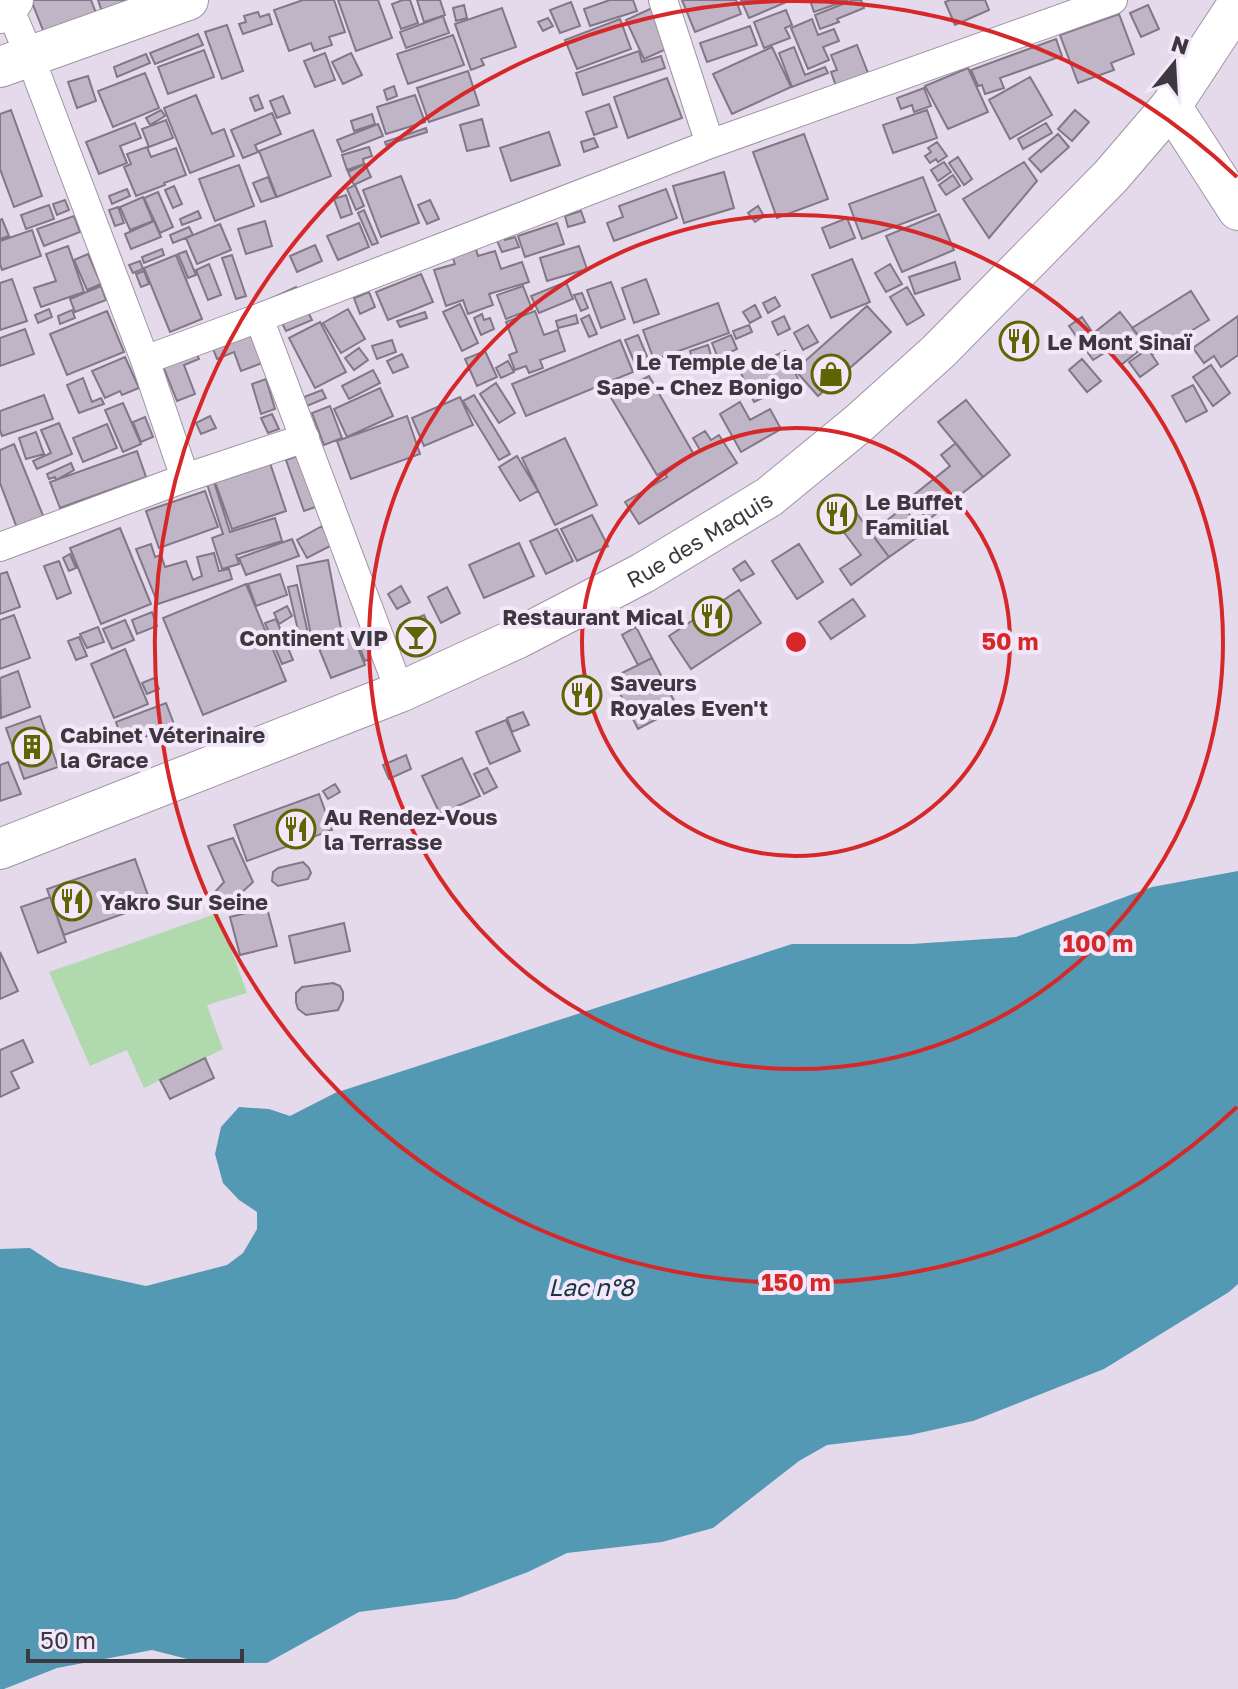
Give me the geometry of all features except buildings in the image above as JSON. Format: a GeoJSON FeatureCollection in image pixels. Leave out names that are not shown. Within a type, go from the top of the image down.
{"type":"FeatureCollection","features":[{"type":"Feature","properties":{"kind":"street"},"geometry":{"type":"LineString","coordinates":[[15,62],[188,0]]}},
{"type":"Feature","properties":{"kind":"street"},"geometry":{"type":"LineString","coordinates":[[663,0],[710,144]]}},
{"type":"Feature","properties":{"kind":"street"},"geometry":{"type":"LineString","coordinates":[[145,360],[710,144],[1113,0]]}},
{"type":"Feature","properties":{"kind":"street"},"geometry":{"type":"LineString","coordinates":[[7,5],[15,62],[145,360],[185,478]]}},
{"type":"Feature","properties":{"kind":"street","name":"Rue des Maquis"},"geometry":{"type":"LineString","coordinates":[[0,849],[400,692],[518,638],[643,573],[769,497],[858,424],[939,351],[1111,176],[1171,106],[1227,7]]}},
{"type":"Feature","properties":{"kind":"street"},"geometry":{"type":"LineString","coordinates":[[1171,106],[1238,210]]}},
{"type":"Feature","properties":{"kind":"street"},"geometry":{"type":"LineString","coordinates":[[259,318],[400,692]]}},
{"type":"Feature","properties":{"kind":"street"},"geometry":{"type":"LineString","coordinates":[[0,547],[185,478],[305,438]]}},
{"type":"Feature","properties":{"kind":"green space"},"geometry":{"type":"Polygon","coordinates":[[[218,913],[247,993],[207,1005],[223,1049],[144,1088],[127,1050],[90,1066],[49,972],[218,913]]]}},
{"type":"Feature","properties":{"kind":"water","name":"Lac n°8"},"geometry":{"type":"Polygon","coordinates":[[[1238,871],[1238,1284],[1229,1292],[1104,1369],[973,1421],[910,1435],[827,1445],[799,1461],[713,1528],[662,1542],[567,1553],[528,1572],[456,1599],[359,1612],[267,1663],[203,1663],[152,1650],[57,1668],[0,1689],[0,1249],[30,1248],[59,1267],[146,1286],[227,1265],[243,1253],[257,1229],[257,1212],[239,1200],[223,1183],[215,1154],[221,1127],[239,1107],[269,1109],[290,1116],[335,1093],[792,944],[912,944],[1016,937],[1152,887],[1238,871]]]}},
{"type":"Feature","properties":{"kind":"place","name":"Le Mont Sinaï"},"geometry":{"type":"Point","coordinates":[1019,341]}},
{"type":"Feature","properties":{"kind":"place","name":"Le Temple de la Sape - Chez Bonigo"},"geometry":{"type":"Point","coordinates":[831,374]}},
{"type":"Feature","properties":{"kind":"place","name":"Le Buffet Familial"},"geometry":{"type":"Point","coordinates":[837,514]}},
{"type":"Feature","properties":{"kind":"place","name":"Restaurant Mical"},"geometry":{"type":"Point","coordinates":[712,616]}},
{"type":"Feature","properties":{"kind":"place","name":"Continent VIP"},"geometry":{"type":"Point","coordinates":[416,637]}},
{"type":"Feature","properties":{"kind":"place","name":"Saveurs Royales Even't"},"geometry":{"type":"Point","coordinates":[582,695]}},
{"type":"Feature","properties":{"kind":"place","name":"Cabinet Véterinaire la Grace"},"geometry":{"type":"Point","coordinates":[32,747]}},
{"type":"Feature","properties":{"kind":"place","name":"Au Rendez-Vous la Terrasse"},"geometry":{"type":"Point","coordinates":[296,829]}},
{"type":"Feature","properties":{"kind":"place","name":"Yakro Sur Seine"},"geometry":{"type":"Point","coordinates":[72,901]}}]}
